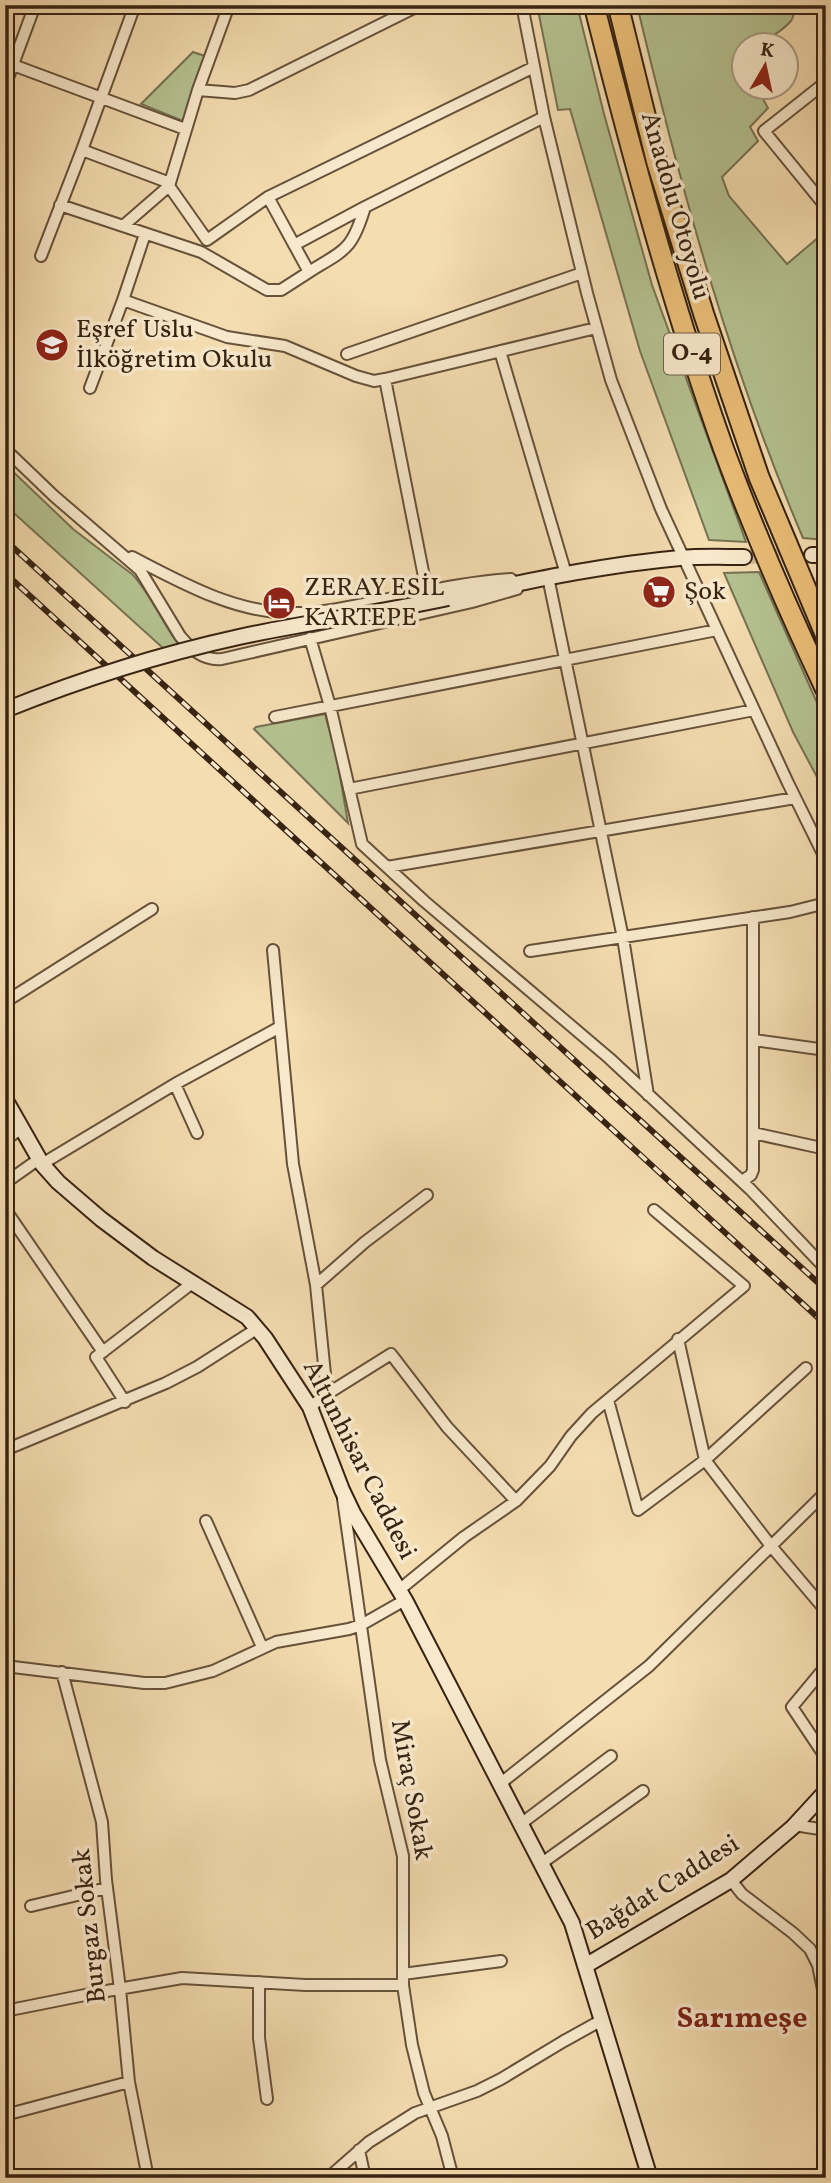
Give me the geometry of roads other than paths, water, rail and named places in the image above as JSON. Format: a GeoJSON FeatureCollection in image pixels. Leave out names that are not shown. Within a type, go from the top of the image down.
{"type":"FeatureCollection","features":[{"type":"Feature","properties":{"kind":"highway","name":"Anadolu Otoyolu"},"geometry":{"type":"LineString","coordinates":[[594,5],[653,229],[725,450],[756,530],[826,690]]}},
{"type":"Feature","properties":{"kind":"highway","name":"Anadolu Otoyolu"},"geometry":{"type":"LineString","coordinates":[[618,5],[657,163],[704,315],[759,477],[826,636]]}},
{"type":"Feature","properties":{"kind":"highway"},"geometry":{"type":"LineString","coordinates":[[630,5],[704,315]]}},
{"type":"Feature","properties":{"kind":"street"},"geometry":{"type":"LineString","coordinates":[[5,86],[9,64],[35,5]]}},
{"type":"Feature","properties":{"kind":"street"},"geometry":{"type":"LineString","coordinates":[[40,257],[135,5]]}},
{"type":"Feature","properties":{"kind":"street"},"geometry":{"type":"LineString","coordinates":[[122,226],[169,185],[198,90],[229,5]]}},
{"type":"Feature","properties":{"kind":"street"},"geometry":{"type":"LineString","coordinates":[[198,90],[234,93],[249,90],[420,5]]}},
{"type":"Feature","properties":{"kind":"street"},"geometry":{"type":"LineString","coordinates":[[522,5],[544,117],[611,380],[682,557],[826,860]]}},
{"type":"Feature","properties":{"kind":"street"},"geometry":{"type":"LineString","coordinates":[[9,64],[185,129]]}},
{"type":"Feature","properties":{"kind":"street"},"geometry":{"type":"LineString","coordinates":[[201,252],[207,240],[268,197],[534,66]]}},
{"type":"Feature","properties":{"kind":"street"},"geometry":{"type":"LineString","coordinates":[[826,82],[764,131],[826,206]]}},
{"type":"Feature","properties":{"kind":"street"},"geometry":{"type":"LineString","coordinates":[[294,245],[544,117]]}},
{"type":"Feature","properties":{"kind":"street"},"geometry":{"type":"LineString","coordinates":[[82,150],[169,185],[207,240]]}},
{"type":"Feature","properties":{"kind":"street"},"geometry":{"type":"LineString","coordinates":[[268,197],[309,272]]}},
{"type":"Feature","properties":{"kind":"street"},"geometry":{"type":"LineString","coordinates":[[61,205],[201,252],[267,290],[281,290],[348,247],[356,235],[365,207]]}},
{"type":"Feature","properties":{"kind":"street"},"geometry":{"type":"LineString","coordinates":[[90,388],[145,234]]}},
{"type":"Feature","properties":{"kind":"street"},"geometry":{"type":"LineString","coordinates":[[347,354],[582,273]]}},
{"type":"Feature","properties":{"kind":"street"},"geometry":{"type":"LineString","coordinates":[[123,300],[227,337],[285,346],[374,381],[596,328]]}},
{"type":"Feature","properties":{"kind":"street"},"geometry":{"type":"LineString","coordinates":[[500,351],[566,574]]}},
{"type":"Feature","properties":{"kind":"street"},"geometry":{"type":"LineString","coordinates":[[385,379],[427,592]]}},
{"type":"Feature","properties":{"kind":"street"},"geometry":{"type":"LineString","coordinates":[[5,449],[54,496],[140,569],[180,636],[188,646],[207,659],[222,659],[482,600],[548,577]]}},
{"type":"Feature","properties":{"kind":"street"},"geometry":{"type":"LineString","coordinates":[[117,549],[216,598],[278,612],[322,612],[502,580],[548,577]]}},
{"type":"Feature","properties":{"kind":"street"},"geometry":{"type":"LineString","coordinates":[[5,710],[91,677],[239,637],[566,574],[682,557],[744,557]]}},
{"type":"Feature","properties":{"kind":"street"},"geometry":{"type":"LineString","coordinates":[[548,577],[623,938],[648,1095]]}},
{"type":"Feature","properties":{"kind":"street"},"geometry":{"type":"LineString","coordinates":[[275,717],[716,630]]}},
{"type":"Feature","properties":{"kind":"street"},"geometry":{"type":"LineString","coordinates":[[310,638],[330,706],[362,844],[546,1003],[742,1181],[826,1269]]}},
{"type":"Feature","properties":{"kind":"street"},"geometry":{"type":"LineString","coordinates":[[349,789],[754,710]]}},
{"type":"Feature","properties":{"kind":"street"},"geometry":{"type":"LineString","coordinates":[[387,867],[795,798]]}},
{"type":"Feature","properties":{"kind":"street"},"geometry":{"type":"LineString","coordinates":[[530,951],[753,918],[826,903]]}},
{"type":"Feature","properties":{"kind":"street"},"geometry":{"type":"LineString","coordinates":[[7,998],[152,909]]}},
{"type":"Feature","properties":{"kind":"street"},"geometry":{"type":"LineString","coordinates":[[742,1181],[751,1175],[753,1170],[753,918]]}},
{"type":"Feature","properties":{"kind":"street"},"geometry":{"type":"LineString","coordinates":[[273,950],[293,1164],[316,1285],[327,1394]]}},
{"type":"Feature","properties":{"kind":"street"},"geometry":{"type":"LineString","coordinates":[[5,1183],[175,1084],[280,1027]]}},
{"type":"Feature","properties":{"kind":"street"},"geometry":{"type":"LineString","coordinates":[[754,1040],[826,1050]]}},
{"type":"Feature","properties":{"kind":"street"},"geometry":{"type":"LineString","coordinates":[[175,1084],[197,1133]]}},
{"type":"Feature","properties":{"kind":"street","name":"Altunhisar Caddesi"},"geometry":{"type":"LineString","coordinates":[[5,1099],[40,1161],[58,1182],[142,1251],[191,1284],[238,1310],[258,1328],[310,1407],[353,1513],[402,1595],[572,1923],[650,2178]]}},
{"type":"Feature","properties":{"kind":"street"},"geometry":{"type":"LineString","coordinates":[[5,1140],[22,1128]]}},
{"type":"Feature","properties":{"kind":"street"},"geometry":{"type":"LineString","coordinates":[[753,1133],[826,1149]]}},
{"type":"Feature","properties":{"kind":"street"},"geometry":{"type":"LineString","coordinates":[[316,1285],[365,1242],[427,1195]]}},
{"type":"Feature","properties":{"kind":"street"},"geometry":{"type":"LineString","coordinates":[[5,1209],[103,1352]]}},
{"type":"Feature","properties":{"kind":"street"},"geometry":{"type":"LineString","coordinates":[[5,1666],[165,1683],[213,1671],[262,1647],[286,1639],[332,1633],[361,1625],[402,1595],[464,1537],[516,1501],[550,1465],[580,1425],[678,1339],[744,1286],[654,1210]]}},
{"type":"Feature","properties":{"kind":"street"},"geometry":{"type":"LineString","coordinates":[[125,1402],[96,1357],[191,1284]]}},
{"type":"Feature","properties":{"kind":"street"},"geometry":{"type":"LineString","coordinates":[[5,1450],[125,1402],[197,1367],[258,1328]]}},
{"type":"Feature","properties":{"kind":"street"},"geometry":{"type":"LineString","coordinates":[[678,1339],[705,1460],[771,1546],[822,1597],[826,1611]]}},
{"type":"Feature","properties":{"kind":"street"},"geometry":{"type":"LineString","coordinates":[[310,1407],[391,1354],[447,1427],[516,1501]]}},
{"type":"Feature","properties":{"kind":"street"},"geometry":{"type":"LineString","coordinates":[[608,1400],[638,1510],[705,1460],[806,1368]]}},
{"type":"Feature","properties":{"kind":"street","name":"Miraç Sokak"},"geometry":{"type":"LineString","coordinates":[[342,1490],[380,1760],[403,1856],[403,1980],[420,2079],[442,2136],[453,2178]]}},
{"type":"Feature","properties":{"kind":"street"},"geometry":{"type":"LineString","coordinates":[[501,1783],[649,1666],[826,1492]]}},
{"type":"Feature","properties":{"kind":"street"},"geometry":{"type":"LineString","coordinates":[[206,1521],[262,1647]]}},
{"type":"Feature","properties":{"kind":"street"},"geometry":{"type":"LineString","coordinates":[[826,1666],[792,1707],[826,1758]]}},
{"type":"Feature","properties":{"kind":"street","name":"Burgaz Sokak"},"geometry":{"type":"LineString","coordinates":[[62,1672],[102,1822],[129,2082],[148,2178]]}},
{"type":"Feature","properties":{"kind":"street"},"geometry":{"type":"LineString","coordinates":[[522,1823],[611,1756]]}},
{"type":"Feature","properties":{"kind":"street"},"geometry":{"type":"LineString","coordinates":[[542,1863],[643,1791]]}},
{"type":"Feature","properties":{"kind":"street","name":"Bağdat Caddesi"},"geometry":{"type":"LineString","coordinates":[[585,1966],[731,1880],[794,1825],[826,1791]]}},
{"type":"Feature","properties":{"kind":"street"},"geometry":{"type":"LineString","coordinates":[[794,1825],[826,1829]]}},
{"type":"Feature","properties":{"kind":"street"},"geometry":{"type":"LineString","coordinates":[[731,1880],[742,1894],[803,1942],[815,1957],[823,1973],[826,2004]]}},
{"type":"Feature","properties":{"kind":"street"},"geometry":{"type":"LineString","coordinates":[[31,1906],[107,1888]]}},
{"type":"Feature","properties":{"kind":"street"},"geometry":{"type":"LineString","coordinates":[[5,2011],[182,1978],[305,1985],[403,1980],[501,1961]]}},
{"type":"Feature","properties":{"kind":"street"},"geometry":{"type":"LineString","coordinates":[[259,1982],[258,2038],[267,2099]]}},
{"type":"Feature","properties":{"kind":"street"},"geometry":{"type":"LineString","coordinates":[[328,2178],[359,2150],[415,2113],[467,2095],[501,2079],[602,2020]]}},
{"type":"Feature","properties":{"kind":"street"},"geometry":{"type":"LineString","coordinates":[[5,2115],[129,2082]]}},
{"type":"Feature","properties":{"kind":"street"},"geometry":{"type":"LineString","coordinates":[[359,2150],[365,2178]]}},
{"type":"Feature","properties":{"kind":"tunnel"},"geometry":{"type":"LineString","coordinates":[[744,557],[812,555]]}},
{"type":"Feature","properties":{"kind":"railway"},"geometry":{"type":"LineString","coordinates":[[5,540],[826,1290]]}},
{"type":"Feature","properties":{"kind":"railway"},"geometry":{"type":"LineString","coordinates":[[5,573],[826,1325]]}},
{"type":"Feature","properties":{"kind":"place","name":"Eşref Uslu İlköğretim Okulu"},"geometry":{"type":"Point","coordinates":[52,345]}},
{"type":"Feature","properties":{"kind":"place","name":"Şok"},"geometry":{"type":"Point","coordinates":[659,592]}},
{"type":"Feature","properties":{"kind":"place","name":"ZERAY ESİL KARTEPE"},"geometry":{"type":"Point","coordinates":[279,603]}},
{"type":"Feature","properties":{"kind":"district","name":"Sarımeşe"},"geometry":{"type":"Point","coordinates":[742,2019]}}]}
